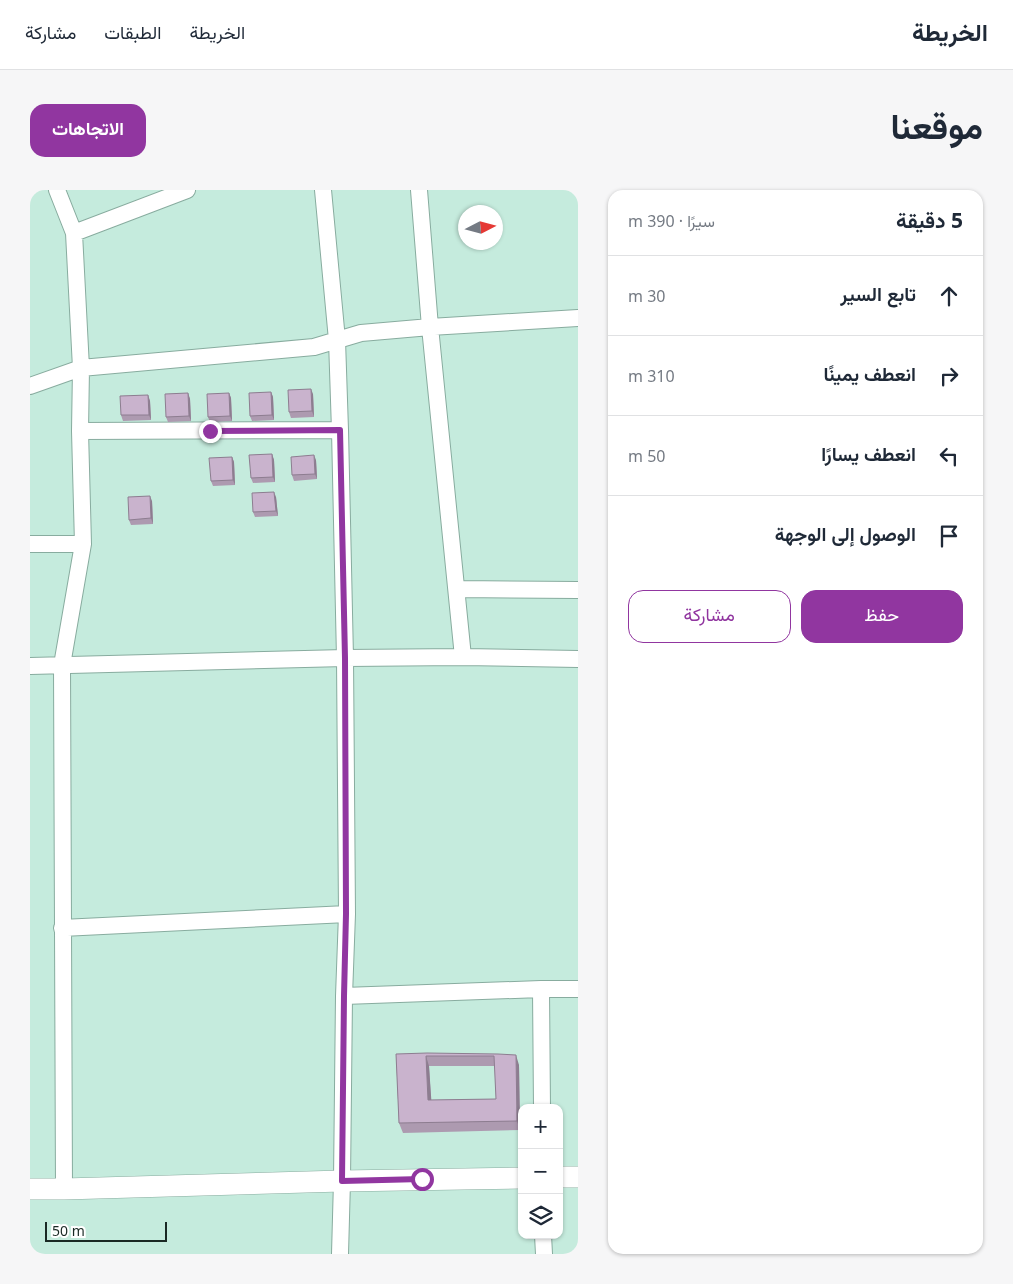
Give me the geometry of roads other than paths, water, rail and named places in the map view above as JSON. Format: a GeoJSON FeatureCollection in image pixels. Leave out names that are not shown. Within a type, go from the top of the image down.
{"type":"FeatureCollection","features":[{"type":"Feature","properties":{"kind":"street"},"geometry":{"type":"LineString","coordinates":[[57,190],[74,233],[81,368],[80,431],[83,544],[62,665],[64,1189]]}},
{"type":"Feature","properties":{"kind":"street"},"geometry":{"type":"LineString","coordinates":[[74,233],[187,190]]}},
{"type":"Feature","properties":{"kind":"street"},"geometry":{"type":"LineString","coordinates":[[323,190],[337,340],[345,658],[346,914],[340,1254]]}},
{"type":"Feature","properties":{"kind":"street"},"geometry":{"type":"LineString","coordinates":[[419,190],[430,327],[463,656]]}},
{"type":"Feature","properties":{"kind":"street"},"geometry":{"type":"LineString","coordinates":[[30,386],[81,368],[314,347],[362,333],[578,318]]}},
{"type":"Feature","properties":{"kind":"street"},"geometry":{"type":"LineString","coordinates":[[80,431],[340,430]]}},
{"type":"Feature","properties":{"kind":"street"},"geometry":{"type":"LineString","coordinates":[[30,544],[83,544]]}},
{"type":"Feature","properties":{"kind":"street"},"geometry":{"type":"LineString","coordinates":[[456,589],[578,590]]}},
{"type":"Feature","properties":{"kind":"street"},"geometry":{"type":"LineString","coordinates":[[30,666],[463,656],[578,659]]}},
{"type":"Feature","properties":{"kind":"street"},"geometry":{"type":"LineString","coordinates":[[62,928],[346,914]]}},
{"type":"Feature","properties":{"kind":"street"},"geometry":{"type":"LineString","coordinates":[[344,996],[578,988]]}},
{"type":"Feature","properties":{"kind":"street"},"geometry":{"type":"LineString","coordinates":[[541,989],[542,1104]]}},
{"type":"Feature","properties":{"kind":"street"},"geometry":{"type":"LineString","coordinates":[[563,1177],[578,1177]]}},
{"type":"Feature","properties":{"kind":"street"},"geometry":{"type":"LineString","coordinates":[[30,1189],[518,1178]]}},
{"type":"Feature","properties":{"kind":"street"},"geometry":{"type":"LineString","coordinates":[[544,1239],[544,1254]]}}]}
